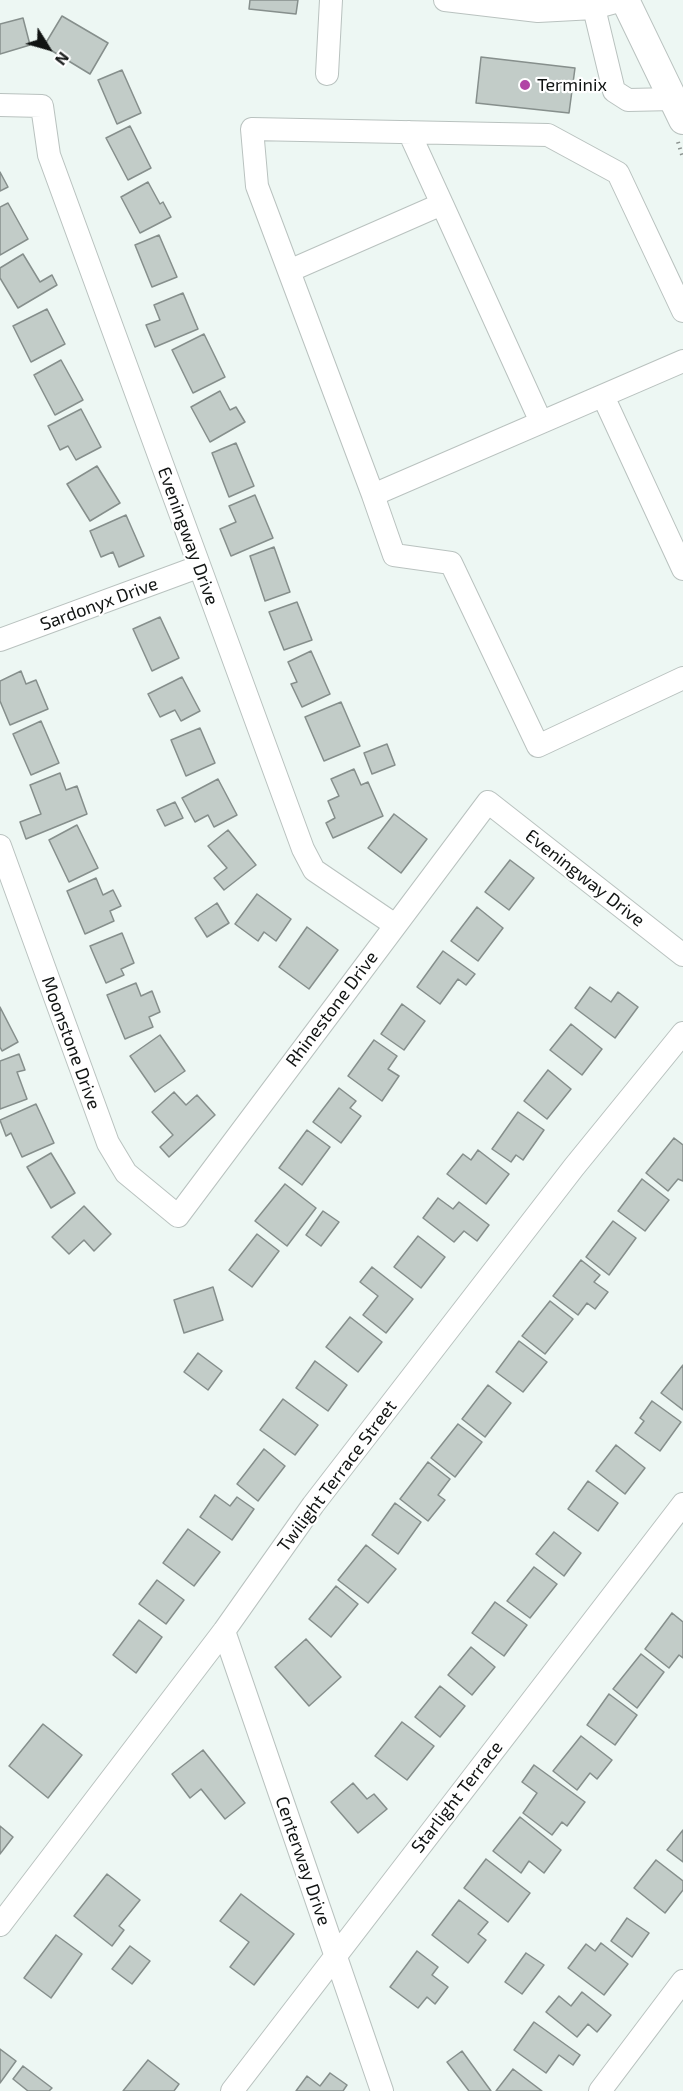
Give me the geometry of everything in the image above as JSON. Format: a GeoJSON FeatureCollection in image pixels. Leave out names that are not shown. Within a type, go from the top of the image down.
{"type":"FeatureCollection","features":[{"type":"Feature","properties":{"kind":"main road"},"geometry":{"type":"LineString","coordinates":[[624,0],[678,118]]}},
{"type":"Feature","properties":{"kind":"street"},"geometry":{"type":"LineString","coordinates":[[327,74],[331,0]]}},
{"type":"Feature","properties":{"kind":"street"},"geometry":{"type":"LineString","coordinates":[[445,0],[538,11],[594,8],[624,0]]}},
{"type":"Feature","properties":{"kind":"street"},"geometry":{"type":"LineString","coordinates":[[594,8],[614,91],[628,100],[678,118]]}},
{"type":"Feature","properties":{"kind":"street","name":"Eveningway Drive"},"geometry":{"type":"LineString","coordinates":[[0,105],[42,106],[49,156],[198,567],[308,860],[314,870],[395,925]]}},
{"type":"Feature","properties":{"kind":"street"},"geometry":{"type":"LineString","coordinates":[[683,311],[618,173],[548,135],[252,129],[257,186],[394,555],[451,563],[538,746],[683,678]]}},
{"type":"Feature","properties":{"kind":"street"},"geometry":{"type":"LineString","coordinates":[[409,132],[541,422]]}},
{"type":"Feature","properties":{"kind":"street"},"geometry":{"type":"LineString","coordinates":[[289,271],[442,204]]}},
{"type":"Feature","properties":{"kind":"street"},"geometry":{"type":"LineString","coordinates":[[373,495],[683,361]]}},
{"type":"Feature","properties":{"kind":"street"},"geometry":{"type":"LineString","coordinates":[[603,396],[683,569]]}},
{"type":"Feature","properties":{"kind":"street","name":"Sardonyx Drive"},"geometry":{"type":"LineString","coordinates":[[0,640],[198,567]]}},
{"type":"Feature","properties":{"kind":"street","name":"Eveningway Drive"},"geometry":{"type":"LineString","coordinates":[[488,802],[683,955]]}},
{"type":"Feature","properties":{"kind":"street","name":"Rhinestone Drive"},"geometry":{"type":"LineString","coordinates":[[178,1216],[488,802]]}},
{"type":"Feature","properties":{"kind":"street","name":"Moonstone Drive"},"geometry":{"type":"LineString","coordinates":[[0,846],[108,1143],[126,1173],[178,1216]]}},
{"type":"Feature","properties":{"kind":"street","name":"Twilight Terrace Street"},"geometry":{"type":"LineString","coordinates":[[0,1925],[224,1631],[313,1505],[574,1167],[683,1033]]}},
{"type":"Feature","properties":{"kind":"street","name":"Starlight Terrace"},"geometry":{"type":"LineString","coordinates":[[232,2091],[683,1504]]}},
{"type":"Feature","properties":{"kind":"street","name":"Centerway Drive"},"geometry":{"type":"LineString","coordinates":[[224,1631],[382,2091]]}},
{"type":"Feature","properties":{"kind":"street"},"geometry":{"type":"LineString","coordinates":[[600,2091],[683,1981]]}},
{"type":"Feature","properties":{"kind":"path"},"geometry":{"type":"LineString","coordinates":[[678,118],[683,158]]}},
{"type":"Feature","properties":{"kind":"building"},"geometry":{"type":"Polygon","coordinates":[[[250,0],[298,0],[296,14],[249,9],[250,0]]]}},
{"type":"Feature","properties":{"kind":"building"},"geometry":{"type":"Polygon","coordinates":[[[62,16],[108,43],[90,74],[44,46],[62,16]]]}},
{"type":"Feature","properties":{"kind":"building"},"geometry":{"type":"Polygon","coordinates":[[[23,18],[30,45],[0,54],[0,24],[23,18]]]}},
{"type":"Feature","properties":{"kind":"building","name":"Terminix"},"geometry":{"type":"Polygon","coordinates":[[[481,57],[575,68],[569,113],[476,103],[481,57]]]}},
{"type":"Feature","properties":{"kind":"building"},"geometry":{"type":"Polygon","coordinates":[[[122,70],[141,113],[117,124],[98,80],[122,70]]]}},
{"type":"Feature","properties":{"kind":"building"},"geometry":{"type":"Polygon","coordinates":[[[130,126],[151,168],[128,180],[106,138],[130,126]]]}},
{"type":"Feature","properties":{"kind":"building"},"geometry":{"type":"Polygon","coordinates":[[[0,172],[8,187],[0,191],[0,172]]]}},
{"type":"Feature","properties":{"kind":"building"},"geometry":{"type":"Polygon","coordinates":[[[148,182],[160,204],[163,202],[171,217],[140,233],[121,197],[148,182]]]}},
{"type":"Feature","properties":{"kind":"building"},"geometry":{"type":"Polygon","coordinates":[[[8,203],[28,239],[0,255],[0,207],[8,203]]]}},
{"type":"Feature","properties":{"kind":"building"},"geometry":{"type":"Polygon","coordinates":[[[159,235],[177,277],[152,287],[135,245],[159,235]]]}},
{"type":"Feature","properties":{"kind":"building"},"geometry":{"type":"Polygon","coordinates":[[[23,254],[40,282],[52,275],[57,285],[18,308],[0,278],[0,268],[23,254]]]}},
{"type":"Feature","properties":{"kind":"building"},"geometry":{"type":"Polygon","coordinates":[[[183,293],[198,329],[155,347],[146,325],[160,320],[154,305],[183,293]]]}},
{"type":"Feature","properties":{"kind":"building"},"geometry":{"type":"Polygon","coordinates":[[[47,309],[65,344],[31,362],[13,326],[47,309]]]}},
{"type":"Feature","properties":{"kind":"building"},"geometry":{"type":"Polygon","coordinates":[[[204,334],[225,377],[193,393],[172,350],[204,334]]]}},
{"type":"Feature","properties":{"kind":"building"},"geometry":{"type":"Polygon","coordinates":[[[61,360],[83,400],[55,415],[34,375],[61,360]]]}},
{"type":"Feature","properties":{"kind":"building"},"geometry":{"type":"Polygon","coordinates":[[[220,391],[230,410],[236,407],[245,422],[210,442],[191,407],[220,391]]]}},
{"type":"Feature","properties":{"kind":"building"},"geometry":{"type":"Polygon","coordinates":[[[81,409],[101,447],[76,460],[68,446],[60,450],[48,426],[81,409]]]}},
{"type":"Feature","properties":{"kind":"building"},"geometry":{"type":"Polygon","coordinates":[[[236,443],[254,486],[229,497],[212,453],[236,443]]]}},
{"type":"Feature","properties":{"kind":"building"},"geometry":{"type":"Polygon","coordinates":[[[97,466],[120,503],[90,521],[67,484],[97,466]]]}},
{"type":"Feature","properties":{"kind":"building"},"geometry":{"type":"Polygon","coordinates":[[[255,495],[273,538],[231,556],[220,529],[236,522],[229,506],[255,495]]]}},
{"type":"Feature","properties":{"kind":"building"},"geometry":{"type":"Polygon","coordinates":[[[126,515],[144,556],[119,567],[113,552],[101,557],[90,531],[126,515]]]}},
{"type":"Feature","properties":{"kind":"building"},"geometry":{"type":"Polygon","coordinates":[[[274,547],[290,592],[265,601],[250,556],[274,547]]]}},
{"type":"Feature","properties":{"kind":"building"},"geometry":{"type":"Polygon","coordinates":[[[297,602],[312,640],[284,650],[269,612],[297,602]]]}},
{"type":"Feature","properties":{"kind":"building"},"geometry":{"type":"Polygon","coordinates":[[[160,617],[179,658],[152,671],[133,629],[160,617]]]}},
{"type":"Feature","properties":{"kind":"building"},"geometry":{"type":"Polygon","coordinates":[[[311,651],[330,694],[302,707],[291,684],[297,682],[288,662],[311,651]]]}},
{"type":"Feature","properties":{"kind":"building"},"geometry":{"type":"Polygon","coordinates":[[[21,671],[26,684],[36,680],[48,709],[10,725],[0,701],[0,681],[21,671]]]}},
{"type":"Feature","properties":{"kind":"building"},"geometry":{"type":"Polygon","coordinates":[[[182,677],[200,711],[181,721],[175,710],[160,717],[148,694],[182,677]]]}},
{"type":"Feature","properties":{"kind":"building"},"geometry":{"type":"Polygon","coordinates":[[[341,702],[360,746],[324,761],[305,717],[341,702]]]}},
{"type":"Feature","properties":{"kind":"building"},"geometry":{"type":"Polygon","coordinates":[[[41,721],[59,763],[31,775],[13,734],[41,721]]]}},
{"type":"Feature","properties":{"kind":"building"},"geometry":{"type":"Polygon","coordinates":[[[200,728],[215,763],[186,776],[171,740],[200,728]]]}},
{"type":"Feature","properties":{"kind":"building"},"geometry":{"type":"Polygon","coordinates":[[[387,744],[395,765],[372,774],[364,753],[387,744]]]}},
{"type":"Feature","properties":{"kind":"building"},"geometry":{"type":"Polygon","coordinates":[[[354,769],[361,785],[368,782],[383,816],[333,838],[326,823],[335,818],[328,801],[339,796],[331,779],[354,769]]]}},
{"type":"Feature","properties":{"kind":"building"},"geometry":{"type":"Polygon","coordinates":[[[60,773],[66,790],[77,786],[87,814],[26,839],[20,822],[41,814],[30,785],[60,773]]]}},
{"type":"Feature","properties":{"kind":"building"},"geometry":{"type":"Polygon","coordinates":[[[218,779],[237,815],[214,827],[208,815],[195,822],[182,798],[218,779]]]}},
{"type":"Feature","properties":{"kind":"building"},"geometry":{"type":"Polygon","coordinates":[[[175,802],[183,818],[165,826],[157,810],[175,802]]]}},
{"type":"Feature","properties":{"kind":"building"},"geometry":{"type":"Polygon","coordinates":[[[394,814],[427,839],[401,873],[368,848],[394,814]]]}},
{"type":"Feature","properties":{"kind":"building"},"geometry":{"type":"Polygon","coordinates":[[[77,825],[98,868],[69,882],[49,840],[77,825]]]}},
{"type":"Feature","properties":{"kind":"building"},"geometry":{"type":"Polygon","coordinates":[[[228,830],[256,865],[224,890],[214,878],[227,868],[208,846],[228,830]]]}},
{"type":"Feature","properties":{"kind":"building"},"geometry":{"type":"Polygon","coordinates":[[[510,860],[534,878],[509,910],[485,892],[510,860]]]}},
{"type":"Feature","properties":{"kind":"building"},"geometry":{"type":"Polygon","coordinates":[[[96,878],[103,895],[113,890],[121,906],[110,911],[114,921],[85,934],[67,891],[96,878]]]}},
{"type":"Feature","properties":{"kind":"building"},"geometry":{"type":"Polygon","coordinates":[[[257,894],[291,919],[276,941],[264,932],[258,941],[235,924],[257,894]]]}},
{"type":"Feature","properties":{"kind":"building"},"geometry":{"type":"Polygon","coordinates":[[[217,903],[229,923],[207,937],[195,918],[217,903]]]}},
{"type":"Feature","properties":{"kind":"building"},"geometry":{"type":"Polygon","coordinates":[[[477,907],[503,928],[478,961],[451,941],[477,907]]]}},
{"type":"Feature","properties":{"kind":"building"},"geometry":{"type":"Polygon","coordinates":[[[307,927],[338,950],[309,989],[279,967],[307,927]]]}},
{"type":"Feature","properties":{"kind":"building"},"geometry":{"type":"Polygon","coordinates":[[[122,933],[134,963],[121,969],[124,975],[106,983],[90,946],[122,933]]]}},
{"type":"Feature","properties":{"kind":"building"},"geometry":{"type":"Polygon","coordinates":[[[443,951],[475,974],[466,985],[458,979],[440,1004],[417,987],[443,951]]]}},
{"type":"Feature","properties":{"kind":"building"},"geometry":{"type":"Polygon","coordinates":[[[136,983],[141,996],[152,991],[160,1012],[149,1017],[153,1027],[125,1039],[107,995],[136,983]]]}},
{"type":"Feature","properties":{"kind":"building"},"geometry":{"type":"Polygon","coordinates":[[[590,987],[611,1002],[618,992],[638,1007],[615,1038],[575,1008],[590,987]]]}},
{"type":"Feature","properties":{"kind":"building"},"geometry":{"type":"Polygon","coordinates":[[[402,1004],[425,1021],[404,1050],[381,1034],[402,1004]]]}},
{"type":"Feature","properties":{"kind":"building"},"geometry":{"type":"Polygon","coordinates":[[[0,1007],[18,1042],[2,1051],[0,1047],[0,1007]]]}},
{"type":"Feature","properties":{"kind":"building"},"geometry":{"type":"Polygon","coordinates":[[[571,1024],[602,1049],[582,1075],[550,1050],[571,1024]]]}},
{"type":"Feature","properties":{"kind":"building"},"geometry":{"type":"Polygon","coordinates":[[[160,1035],[185,1071],[155,1092],[130,1056],[160,1035]]]}},
{"type":"Feature","properties":{"kind":"building"},"geometry":{"type":"Polygon","coordinates":[[[374,1040],[397,1056],[388,1069],[399,1076],[382,1101],[348,1076],[374,1040]]]}},
{"type":"Feature","properties":{"kind":"building"},"geometry":{"type":"Polygon","coordinates":[[[19,1054],[25,1070],[17,1072],[27,1099],[0,1109],[0,1061],[19,1054]]]}},
{"type":"Feature","properties":{"kind":"building"},"geometry":{"type":"Polygon","coordinates":[[[548,1070],[571,1089],[547,1119],[524,1101],[548,1070]]]}},
{"type":"Feature","properties":{"kind":"building"},"geometry":{"type":"Polygon","coordinates":[[[339,1088],[356,1101],[350,1108],[361,1116],[341,1143],[313,1122],[339,1088]]]}},
{"type":"Feature","properties":{"kind":"building"},"geometry":{"type":"Polygon","coordinates":[[[174,1092],[186,1105],[197,1095],[215,1115],[169,1157],[160,1147],[173,1135],[152,1112],[174,1092]]]}},
{"type":"Feature","properties":{"kind":"building"},"geometry":{"type":"Polygon","coordinates":[[[36,1104],[54,1143],[22,1157],[11,1133],[6,1136],[0,1120],[36,1104]]]}},
{"type":"Feature","properties":{"kind":"building"},"geometry":{"type":"Polygon","coordinates":[[[518,1112],[544,1130],[523,1160],[516,1155],[511,1162],[492,1149],[518,1112]]]}},
{"type":"Feature","properties":{"kind":"building"},"geometry":{"type":"Polygon","coordinates":[[[307,1130],[330,1147],[302,1185],[279,1168],[307,1130]]]}},
{"type":"Feature","properties":{"kind":"building"},"geometry":{"type":"Polygon","coordinates":[[[674,1138],[683,1145],[683,1181],[678,1179],[668,1191],[646,1173],[674,1138]]]}},
{"type":"Feature","properties":{"kind":"building"},"geometry":{"type":"Polygon","coordinates":[[[478,1150],[509,1174],[486,1204],[447,1174],[463,1154],[471,1160],[478,1150]]]}},
{"type":"Feature","properties":{"kind":"building"},"geometry":{"type":"Polygon","coordinates":[[[51,1153],[75,1193],[51,1208],[27,1167],[51,1153]]]}},
{"type":"Feature","properties":{"kind":"building"},"geometry":{"type":"Polygon","coordinates":[[[642,1179],[669,1200],[645,1231],[618,1211],[642,1179]]]}},
{"type":"Feature","properties":{"kind":"building"},"geometry":{"type":"Polygon","coordinates":[[[285,1184],[316,1208],[287,1246],[255,1221],[285,1184]]]}},
{"type":"Feature","properties":{"kind":"building"},"geometry":{"type":"Polygon","coordinates":[[[438,1198],[453,1209],[459,1202],[489,1225],[477,1241],[464,1231],[454,1242],[423,1218],[438,1198]]]}},
{"type":"Feature","properties":{"kind":"building"},"geometry":{"type":"Polygon","coordinates":[[[84,1206],[111,1234],[94,1251],[84,1240],[69,1254],[52,1237],[84,1206]]]}},
{"type":"Feature","properties":{"kind":"building"},"geometry":{"type":"Polygon","coordinates":[[[323,1211],[339,1222],[321,1246],[306,1235],[323,1211]]]}},
{"type":"Feature","properties":{"kind":"building"},"geometry":{"type":"Polygon","coordinates":[[[613,1221],[636,1238],[609,1275],[586,1257],[613,1221]]]}},
{"type":"Feature","properties":{"kind":"building"},"geometry":{"type":"Polygon","coordinates":[[[257,1234],[279,1251],[252,1287],[229,1270],[257,1234]]]}},
{"type":"Feature","properties":{"kind":"building"},"geometry":{"type":"Polygon","coordinates":[[[418,1236],[445,1257],[421,1288],[394,1267],[418,1236]]]}},
{"type":"Feature","properties":{"kind":"building"},"geometry":{"type":"Polygon","coordinates":[[[581,1260],[600,1275],[594,1282],[608,1292],[595,1309],[587,1303],[578,1315],[553,1296],[581,1260]]]}},
{"type":"Feature","properties":{"kind":"building"},"geometry":{"type":"Polygon","coordinates":[[[372,1267],[413,1299],[386,1333],[363,1315],[378,1296],[360,1282],[372,1267]]]}},
{"type":"Feature","properties":{"kind":"building"},"geometry":{"type":"Polygon","coordinates":[[[213,1287],[223,1320],[184,1333],[174,1300],[213,1287]]]}},
{"type":"Feature","properties":{"kind":"building"},"geometry":{"type":"Polygon","coordinates":[[[550,1301],[573,1319],[545,1354],[522,1336],[550,1301]]]}},
{"type":"Feature","properties":{"kind":"building"},"geometry":{"type":"Polygon","coordinates":[[[350,1317],[382,1342],[358,1372],[326,1347],[350,1317]]]}},
{"type":"Feature","properties":{"kind":"building"},"geometry":{"type":"Polygon","coordinates":[[[519,1341],[547,1362],[523,1392],[496,1372],[519,1341]]]}},
{"type":"Feature","properties":{"kind":"building"},"geometry":{"type":"Polygon","coordinates":[[[198,1353],[222,1371],[208,1390],[184,1372],[198,1353]]]}},
{"type":"Feature","properties":{"kind":"building"},"geometry":{"type":"Polygon","coordinates":[[[315,1361],[347,1385],[328,1411],[296,1388],[315,1361]]]}},
{"type":"Feature","properties":{"kind":"building"},"geometry":{"type":"Polygon","coordinates":[[[683,1365],[683,1410],[661,1393],[683,1365]]]}},
{"type":"Feature","properties":{"kind":"building"},"geometry":{"type":"Polygon","coordinates":[[[488,1385],[511,1403],[485,1437],[462,1419],[488,1385]]]}},
{"type":"Feature","properties":{"kind":"building"},"geometry":{"type":"Polygon","coordinates":[[[283,1399],[318,1425],[295,1455],[260,1430],[283,1399]]]}},
{"type":"Feature","properties":{"kind":"building"},"geometry":{"type":"Polygon","coordinates":[[[652,1401],[681,1422],[660,1451],[635,1433],[644,1421],[640,1418],[652,1401]]]}},
{"type":"Feature","properties":{"kind":"building"},"geometry":{"type":"Polygon","coordinates":[[[458,1424],[482,1442],[455,1477],[431,1458],[458,1424]]]}},
{"type":"Feature","properties":{"kind":"building"},"geometry":{"type":"Polygon","coordinates":[[[616,1445],[645,1468],[625,1494],[596,1471],[616,1445]]]}},
{"type":"Feature","properties":{"kind":"building"},"geometry":{"type":"Polygon","coordinates":[[[264,1449],[285,1466],[258,1501],[237,1484],[264,1449]]]}},
{"type":"Feature","properties":{"kind":"building"},"geometry":{"type":"Polygon","coordinates":[[[428,1462],[450,1479],[438,1495],[445,1500],[428,1521],[400,1499],[428,1462]]]}},
{"type":"Feature","properties":{"kind":"building"},"geometry":{"type":"Polygon","coordinates":[[[588,1481],[618,1503],[598,1531],[568,1509],[588,1481]]]}},
{"type":"Feature","properties":{"kind":"building"},"geometry":{"type":"Polygon","coordinates":[[[215,1495],[230,1506],[237,1497],[254,1509],[232,1540],[200,1517],[215,1495]]]}},
{"type":"Feature","properties":{"kind":"building"},"geometry":{"type":"Polygon","coordinates":[[[395,1503],[421,1522],[398,1554],[372,1535],[395,1503]]]}},
{"type":"Feature","properties":{"kind":"building"},"geometry":{"type":"Polygon","coordinates":[[[188,1529],[220,1552],[194,1586],[163,1563],[188,1529]]]}},
{"type":"Feature","properties":{"kind":"building"},"geometry":{"type":"Polygon","coordinates":[[[554,1532],[581,1553],[564,1576],[536,1554],[554,1532]]]}},
{"type":"Feature","properties":{"kind":"building"},"geometry":{"type":"Polygon","coordinates":[[[366,1545],[396,1569],[368,1603],[338,1580],[366,1545]]]}},
{"type":"Feature","properties":{"kind":"building"},"geometry":{"type":"Polygon","coordinates":[[[534,1567],[557,1584],[530,1618],[507,1601],[534,1567]]]}},
{"type":"Feature","properties":{"kind":"building"},"geometry":{"type":"Polygon","coordinates":[[[157,1580],[184,1600],[166,1624],[139,1604],[157,1580]]]}},
{"type":"Feature","properties":{"kind":"building"},"geometry":{"type":"Polygon","coordinates":[[[336,1586],[358,1604],[331,1637],[309,1619],[336,1586]]]}},
{"type":"Feature","properties":{"kind":"building"},"geometry":{"type":"Polygon","coordinates":[[[495,1602],[527,1625],[504,1656],[472,1633],[495,1602]]]}},
{"type":"Feature","properties":{"kind":"building"},"geometry":{"type":"Polygon","coordinates":[[[672,1613],[683,1622],[683,1658],[679,1655],[669,1668],[645,1649],[672,1613]]]}},
{"type":"Feature","properties":{"kind":"building"},"geometry":{"type":"Polygon","coordinates":[[[139,1620],[162,1637],[136,1673],[113,1655],[139,1620]]]}},
{"type":"Feature","properties":{"kind":"building"},"geometry":{"type":"Polygon","coordinates":[[[306,1639],[341,1677],[309,1706],[275,1667],[306,1639]]]}},
{"type":"Feature","properties":{"kind":"building"},"geometry":{"type":"Polygon","coordinates":[[[471,1647],[495,1667],[472,1695],[448,1675],[471,1647]]]}},
{"type":"Feature","properties":{"kind":"building"},"geometry":{"type":"Polygon","coordinates":[[[641,1654],[664,1672],[637,1708],[613,1689],[641,1654]]]}},
{"type":"Feature","properties":{"kind":"building"},"geometry":{"type":"Polygon","coordinates":[[[440,1686],[465,1706],[440,1737],[415,1717],[440,1686]]]}},
{"type":"Feature","properties":{"kind":"building"},"geometry":{"type":"Polygon","coordinates":[[[609,1694],[637,1715],[615,1745],[587,1725],[609,1694]]]}},
{"type":"Feature","properties":{"kind":"building"},"geometry":{"type":"Polygon","coordinates":[[[402,1722],[434,1746],[407,1780],[375,1756],[402,1722]]]}},
{"type":"Feature","properties":{"kind":"building"},"geometry":{"type":"Polygon","coordinates":[[[43,1724],[82,1755],[48,1798],[9,1766],[43,1724]]]}},
{"type":"Feature","properties":{"kind":"building"},"geometry":{"type":"Polygon","coordinates":[[[581,1736],[612,1760],[597,1779],[590,1773],[577,1790],[553,1771],[581,1736]]]}},
{"type":"Feature","properties":{"kind":"building"},"geometry":{"type":"Polygon","coordinates":[[[203,1750],[245,1803],[225,1819],[201,1789],[190,1798],[172,1774],[203,1750]]]}},
{"type":"Feature","properties":{"kind":"building"},"geometry":{"type":"Polygon","coordinates":[[[534,1765],[585,1802],[567,1826],[562,1822],[552,1835],[523,1813],[537,1793],[522,1782],[534,1765]]]}},
{"type":"Feature","properties":{"kind":"building"},"geometry":{"type":"Polygon","coordinates":[[[353,1783],[367,1799],[374,1794],[387,1809],[358,1833],[331,1802],[353,1783]]]}},
{"type":"Feature","properties":{"kind":"building"},"geometry":{"type":"Polygon","coordinates":[[[520,1817],[561,1850],[544,1873],[529,1861],[521,1873],[493,1851],[520,1817]]]}},
{"type":"Feature","properties":{"kind":"building"},"geometry":{"type":"Polygon","coordinates":[[[0,1826],[13,1837],[0,1854],[0,1826]]]}},
{"type":"Feature","properties":{"kind":"building"},"geometry":{"type":"Polygon","coordinates":[[[683,1830],[683,1862],[667,1850],[683,1830]]]}},
{"type":"Feature","properties":{"kind":"building"},"geometry":{"type":"Polygon","coordinates":[[[486,1859],[530,1893],[508,1922],[464,1888],[486,1859]]]}},
{"type":"Feature","properties":{"kind":"building"},"geometry":{"type":"Polygon","coordinates":[[[656,1860],[683,1881],[683,1890],[665,1913],[634,1888],[656,1860]]]}},
{"type":"Feature","properties":{"kind":"building"},"geometry":{"type":"Polygon","coordinates":[[[107,1874],[140,1900],[119,1926],[124,1930],[112,1946],[74,1916],[107,1874]]]}},
{"type":"Feature","properties":{"kind":"building"},"geometry":{"type":"Polygon","coordinates":[[[241,1894],[294,1934],[254,1985],[230,1967],[249,1942],[220,1921],[241,1894]]]}},
{"type":"Feature","properties":{"kind":"building"},"geometry":{"type":"Polygon","coordinates":[[[459,1900],[488,1922],[478,1934],[486,1940],[468,1963],[432,1935],[459,1900]]]}},
{"type":"Feature","properties":{"kind":"building"},"geometry":{"type":"Polygon","coordinates":[[[627,1918],[649,1933],[632,1957],[611,1941],[627,1918]]]}},
{"type":"Feature","properties":{"kind":"building"},"geometry":{"type":"Polygon","coordinates":[[[56,1935],[82,1954],[51,1998],[24,1978],[56,1935]]]}},
{"type":"Feature","properties":{"kind":"building"},"geometry":{"type":"Polygon","coordinates":[[[601,1943],[628,1964],[604,1995],[568,1968],[586,1944],[595,1951],[601,1943]]]}},
{"type":"Feature","properties":{"kind":"building"},"geometry":{"type":"Polygon","coordinates":[[[130,1946],[150,1961],[132,1984],[112,1969],[130,1946]]]}},
{"type":"Feature","properties":{"kind":"building"},"geometry":{"type":"Polygon","coordinates":[[[417,1951],[438,1967],[432,1975],[448,1987],[435,2004],[427,1997],[418,2008],[390,1987],[417,1951]]]}},
{"type":"Feature","properties":{"kind":"building"},"geometry":{"type":"Polygon","coordinates":[[[526,1953],[544,1965],[522,1994],[505,1982],[526,1953]]]}},
{"type":"Feature","properties":{"kind":"building"},"geometry":{"type":"Polygon","coordinates":[[[582,1992],[611,2015],[597,2032],[588,2024],[577,2037],[546,2012],[559,1996],[571,2006],[582,1992]]]}},
{"type":"Feature","properties":{"kind":"building"},"geometry":{"type":"Polygon","coordinates":[[[534,2022],[580,2055],[573,2065],[559,2055],[546,2073],[514,2050],[534,2022]]]}},
{"type":"Feature","properties":{"kind":"building"},"geometry":{"type":"Polygon","coordinates":[[[0,2049],[16,2061],[0,2083],[0,2049]]]}},
{"type":"Feature","properties":{"kind":"building"},"geometry":{"type":"Polygon","coordinates":[[[462,2051],[491,2091],[469,2091],[447,2062],[462,2051]]]}},
{"type":"Feature","properties":{"kind":"building"},"geometry":{"type":"Polygon","coordinates":[[[148,2060],[179,2084],[174,2091],[123,2091],[148,2060]]]}},
{"type":"Feature","properties":{"kind":"building"},"geometry":{"type":"Polygon","coordinates":[[[23,2066],[52,2088],[49,2091],[28,2091],[13,2079],[23,2066]]]}},
{"type":"Feature","properties":{"kind":"building"},"geometry":{"type":"Polygon","coordinates":[[[513,2069],[542,2091],[496,2091],[513,2069]]]}},
{"type":"Feature","properties":{"kind":"building"},"geometry":{"type":"Polygon","coordinates":[[[330,2073],[347,2085],[343,2091],[296,2091],[307,2076],[320,2086],[330,2073]]]}},
{"type":"Feature","properties":{"kind":"place","name":"Terminix"},"geometry":{"type":"Point","coordinates":[525,85]}}]}
